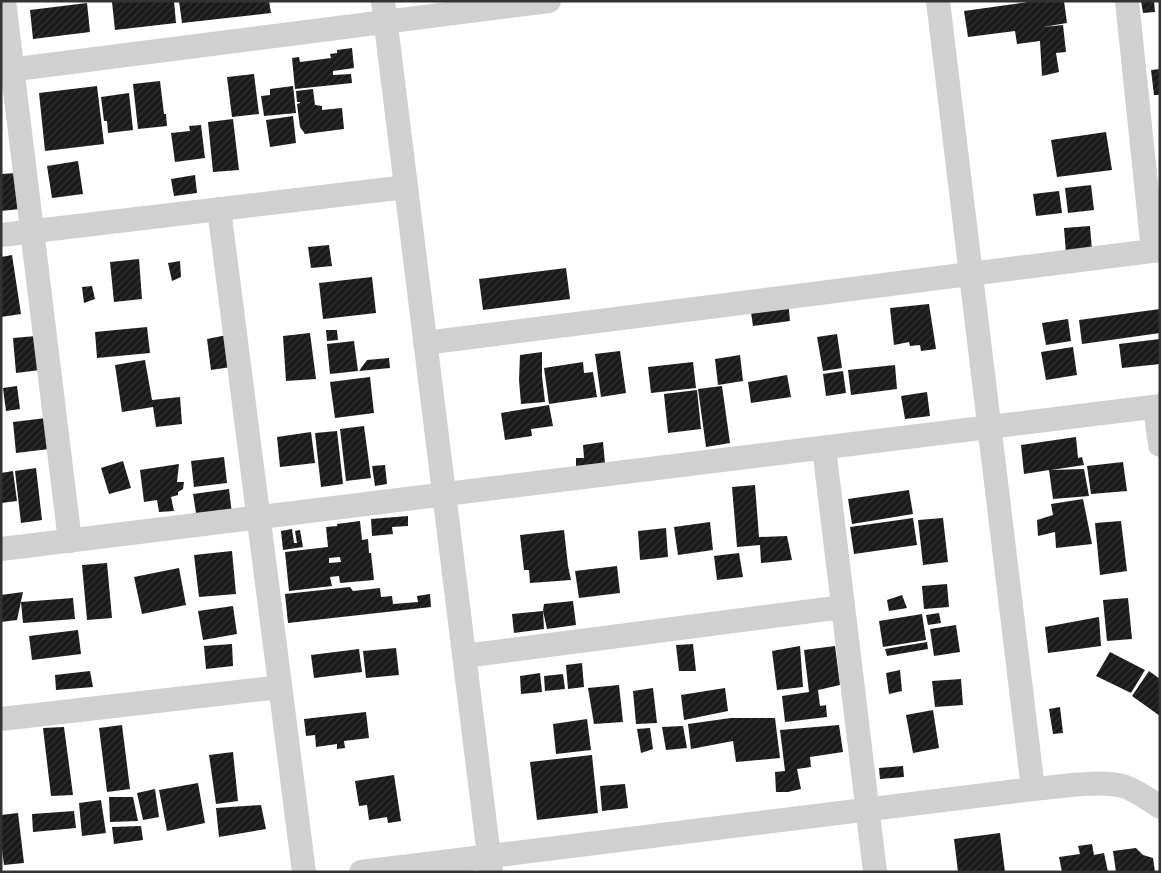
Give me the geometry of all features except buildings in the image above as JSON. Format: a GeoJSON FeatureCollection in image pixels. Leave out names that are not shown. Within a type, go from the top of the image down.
{"type":"FeatureCollection","features":[{"type":"Feature","properties":{"kind":"street"},"geometry":{"type":"LineString","coordinates":[[4,1],[7,70],[32,232],[70,541]]}},
{"type":"Feature","properties":{"kind":"street"},"geometry":{"type":"LineString","coordinates":[[7,70],[384,12],[550,1]]}},
{"type":"Feature","properties":{"kind":"street"},"geometry":{"type":"LineString","coordinates":[[938,1],[1033,789]]}},
{"type":"Feature","properties":{"kind":"street"},"geometry":{"type":"LineString","coordinates":[[425,343],[1156,251],[1127,1]]}},
{"type":"Feature","properties":{"kind":"street"},"geometry":{"type":"LineString","coordinates":[[384,12],[490,864]]}},
{"type":"Feature","properties":{"kind":"street"},"geometry":{"type":"LineString","coordinates":[[1,235],[406,187]]}},
{"type":"Feature","properties":{"kind":"street"},"geometry":{"type":"LineString","coordinates":[[219,209],[304,872]]}},
{"type":"Feature","properties":{"kind":"street"},"geometry":{"type":"LineString","coordinates":[[1,549],[1157,407],[1160,445]]}},
{"type":"Feature","properties":{"kind":"street"},"geometry":{"type":"LineString","coordinates":[[824,448],[875,872]]}},
{"type":"Feature","properties":{"kind":"street"},"geometry":{"type":"LineString","coordinates":[[464,656],[843,607]]}},
{"type":"Feature","properties":{"kind":"street"},"geometry":{"type":"LineString","coordinates":[[1,719],[280,687]]}},
{"type":"Feature","properties":{"kind":"street"},"geometry":{"type":"LineString","coordinates":[[361,872],[490,864],[868,809],[1033,789],[1102,783],[1126,787],[1160,807]]}}]}
